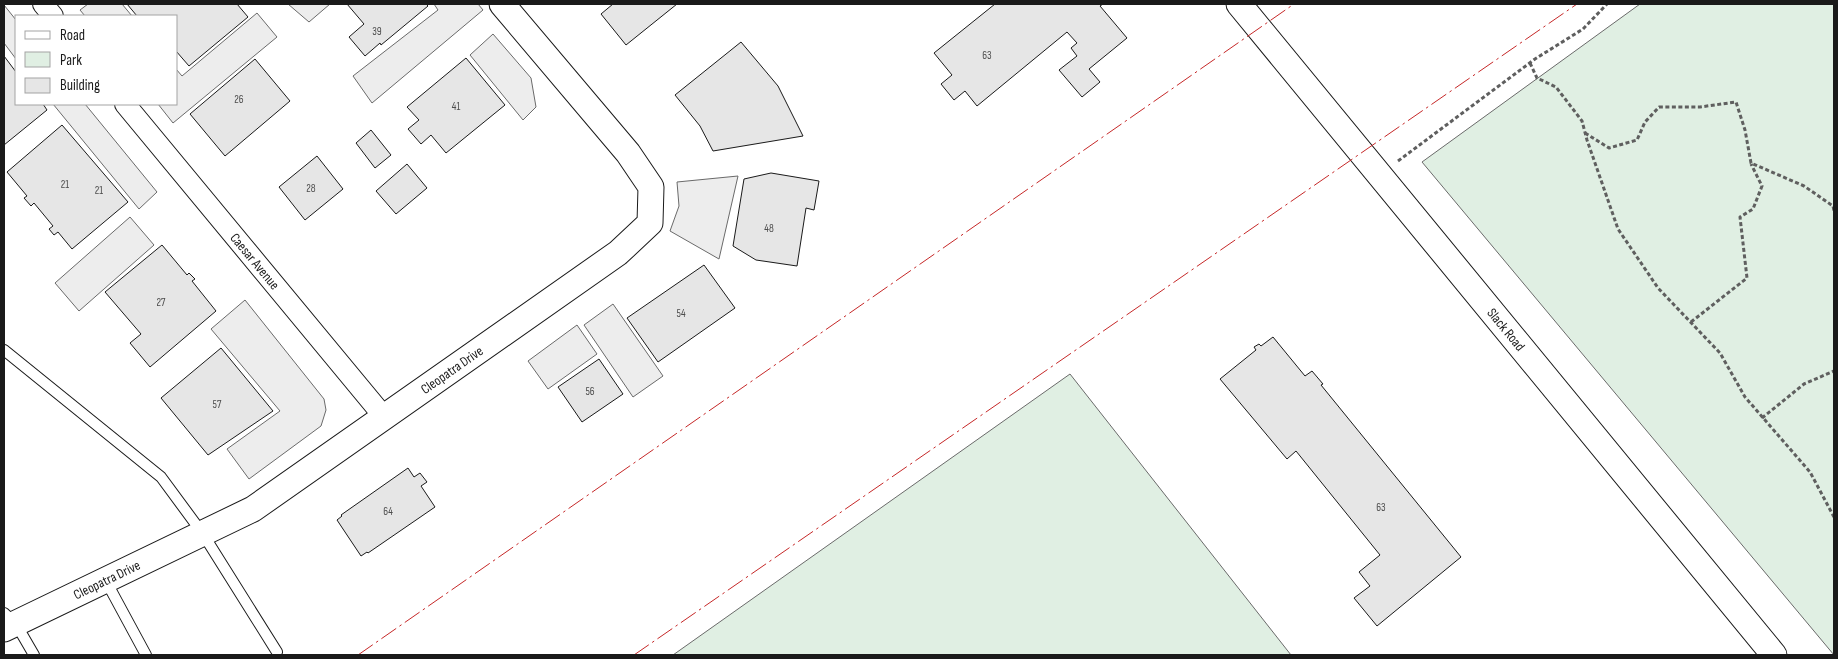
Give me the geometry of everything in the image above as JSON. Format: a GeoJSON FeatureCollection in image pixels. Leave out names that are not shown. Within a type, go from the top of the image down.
{"type":"FeatureCollection","features":[{"type":"Feature","properties":{"kind":"street"},"geometry":{"type":"LineString","coordinates":[[43,4],[52,15]]}},
{"type":"Feature","properties":{"kind":"street","name":"Cleopatra Drive"},"geometry":{"type":"LineString","coordinates":[[8,622],[106,581],[253,509],[618,253],[650,223],[651,187],[647,180],[628,153],[502,4]]}},
{"type":"Feature","properties":{"kind":"street","name":"Slack Road"},"geometry":{"type":"LineString","coordinates":[[1239,4],[1774,655]]}},
{"type":"Feature","properties":{"kind":"street","name":"Caesar Avenue"},"geometry":{"type":"LineString","coordinates":[[126,105],[385,418]]}},
{"type":"Feature","properties":{"kind":"lane"},"geometry":{"type":"LineString","coordinates":[[4,350],[161,477],[203,534],[277,652]]}},
{"type":"Feature","properties":{"kind":"lane"},"geometry":{"type":"LineString","coordinates":[[106,581],[146,655]]}},
{"type":"Feature","properties":{"kind":"lane"},"geometry":{"type":"LineString","coordinates":[[8,622],[34,655]]}},
{"type":"Feature","properties":{"kind":"path"},"geometry":{"type":"LineString","coordinates":[[1379,174],[1530,62],[1583,29],[1607,4]]}},
{"type":"Feature","properties":{"kind":"path"},"geometry":{"type":"LineString","coordinates":[[1530,62],[1537,78],[1556,87],[1582,121],[1618,228],[1658,288],[1720,353],[1745,397],[1810,472],[1834,517]]}},
{"type":"Feature","properties":{"kind":"path"},"geometry":{"type":"LineString","coordinates":[[1585,133],[1609,148],[1637,140],[1645,122],[1659,106],[1700,107],[1736,102],[1746,130],[1750,163],[1762,186],[1753,209],[1740,217],[1747,278],[1691,322]]}},
{"type":"Feature","properties":{"kind":"path"},"geometry":{"type":"LineString","coordinates":[[1750,163],[1804,186],[1833,206],[1834,211]]}},
{"type":"Feature","properties":{"kind":"path"},"geometry":{"type":"LineString","coordinates":[[1762,418],[1804,384],[1834,371]]}},
{"type":"Feature","properties":{"kind":"green space"},"geometry":{"type":"Polygon","coordinates":[[[1640,4],[1834,4],[1834,655],[1422,162],[1640,4]]]}},
{"type":"Feature","properties":{"kind":"green space"},"geometry":{"type":"Polygon","coordinates":[[[1070,374],[1291,655],[673,655],[1070,374]]]}},
{"type":"Feature","properties":{"kind":"shaded area"},"geometry":{"type":"Polygon","coordinates":[[[88,4],[122,4],[131,15],[84,15],[80,10],[88,4]]]}},
{"type":"Feature","properties":{"kind":"shaded area"},"geometry":{"type":"Polygon","coordinates":[[[288,4],[330,4],[309,22],[288,4]]]}},
{"type":"Feature","properties":{"kind":"shaded area"},"geometry":{"type":"Polygon","coordinates":[[[434,4],[478,4],[483,10],[372,103],[353,76],[438,10],[434,4]]]}},
{"type":"Feature","properties":{"kind":"shaded area"},"geometry":{"type":"Polygon","coordinates":[[[4,5],[15,19],[15,58],[4,43],[4,5]]]}},
{"type":"Feature","properties":{"kind":"shaded area"},"geometry":{"type":"Polygon","coordinates":[[[257,13],[277,37],[173,123],[159,105],[178,105],[178,71],[182,76],[257,13]]]}},
{"type":"Feature","properties":{"kind":"shaded area"},"geometry":{"type":"Polygon","coordinates":[[[493,34],[531,78],[536,107],[523,120],[470,55],[493,34]]]}},
{"type":"Feature","properties":{"kind":"shaded area"},"geometry":{"type":"Polygon","coordinates":[[[54,105],[86,105],[157,192],[139,209],[54,105]]]}},
{"type":"Feature","properties":{"kind":"shaded area"},"geometry":{"type":"Polygon","coordinates":[[[738,176],[719,259],[670,231],[679,206],[677,182],[738,176]]]}},
{"type":"Feature","properties":{"kind":"shaded area"},"geometry":{"type":"Polygon","coordinates":[[[130,217],[154,245],[79,311],[55,283],[130,217]]]}},
{"type":"Feature","properties":{"kind":"shaded area"},"geometry":{"type":"Polygon","coordinates":[[[245,300],[324,399],[326,410],[321,426],[249,479],[227,449],[280,411],[211,329],[245,300]]]}},
{"type":"Feature","properties":{"kind":"shaded area"},"geometry":{"type":"Polygon","coordinates":[[[613,304],[663,376],[633,397],[584,325],[613,304]]]}},
{"type":"Feature","properties":{"kind":"shaded area"},"geometry":{"type":"Polygon","coordinates":[[[577,325],[597,354],[548,389],[528,361],[577,325]]]}},
{"type":"Feature","properties":{"kind":"building"},"geometry":{"type":"Polygon","coordinates":[[[127,4],[237,4],[248,17],[189,66],[178,53],[178,15],[136,15],[127,4]]]}},
{"type":"Feature","properties":{"kind":"building"},"geometry":{"type":"Polygon","coordinates":[[[347,4],[426,4],[428,6],[365,56],[349,37],[364,24],[347,4]]]}},
{"type":"Feature","properties":{"kind":"building"},"geometry":{"type":"Polygon","coordinates":[[[613,4],[677,4],[626,45],[601,14],[613,4]]]}},
{"type":"Feature","properties":{"kind":"building"},"geometry":{"type":"Polygon","coordinates":[[[995,4],[1103,4],[1100,6],[1127,38],[1089,69],[1100,82],[1082,97],[1059,70],[1077,56],[1071,48],[1077,43],[1067,32],[977,106],[965,91],[954,100],[941,84],[952,75],[934,53],[995,4]]]}},
{"type":"Feature","properties":{"kind":"building"},"geometry":{"type":"Polygon","coordinates":[[[741,42],[778,86],[803,136],[713,151],[700,126],[675,95],[741,42]]]}},
{"type":"Feature","properties":{"kind":"building"},"geometry":{"type":"Polygon","coordinates":[[[4,56],[15,71],[15,105],[44,105],[47,110],[4,145],[4,56]]]}},
{"type":"Feature","properties":{"kind":"building"},"geometry":{"type":"Polygon","coordinates":[[[466,58],[505,105],[446,153],[431,135],[421,144],[408,129],[419,120],[407,107],[466,58]]]}},
{"type":"Feature","properties":{"kind":"building"},"geometry":{"type":"Polygon","coordinates":[[[255,59],[290,101],[225,156],[190,114],[255,59]]]}},
{"type":"Feature","properties":{"kind":"building"},"geometry":{"type":"Polygon","coordinates":[[[62,125],[128,202],[72,249],[58,232],[54,235],[49,229],[53,226],[34,203],[31,206],[24,198],[27,196],[7,172],[62,125]]]}},
{"type":"Feature","properties":{"kind":"building"},"geometry":{"type":"Polygon","coordinates":[[[371,130],[391,155],[375,168],[356,143],[371,130]]]}},
{"type":"Feature","properties":{"kind":"building"},"geometry":{"type":"Polygon","coordinates":[[[317,156],[343,189],[305,220],[279,187],[317,156]]]}},
{"type":"Feature","properties":{"kind":"building"},"geometry":{"type":"Polygon","coordinates":[[[407,164],[427,188],[396,214],[376,191],[407,164]]]}},
{"type":"Feature","properties":{"kind":"building"},"geometry":{"type":"Polygon","coordinates":[[[771,173],[819,181],[814,210],[806,208],[797,266],[756,260],[733,246],[744,179],[771,173]]]}},
{"type":"Feature","properties":{"kind":"building"},"geometry":{"type":"Polygon","coordinates":[[[162,245],[187,275],[189,273],[195,279],[192,281],[216,311],[150,367],[130,343],[141,334],[105,292],[162,245]]]}},
{"type":"Feature","properties":{"kind":"building"},"geometry":{"type":"Polygon","coordinates":[[[704,265],[735,308],[658,362],[627,318],[704,265]]]}},
{"type":"Feature","properties":{"kind":"building"},"geometry":{"type":"Polygon","coordinates":[[[1273,337],[1305,376],[1312,371],[1323,384],[1321,385],[1461,557],[1377,626],[1354,598],[1370,586],[1359,572],[1380,555],[1296,451],[1287,459],[1220,379],[1256,350],[1254,347],[1259,344],[1261,346],[1273,337]]]}},
{"type":"Feature","properties":{"kind":"building"},"geometry":{"type":"Polygon","coordinates":[[[221,348],[273,411],[208,455],[161,398],[221,348]]]}},
{"type":"Feature","properties":{"kind":"building"},"geometry":{"type":"Polygon","coordinates":[[[599,359],[623,394],[582,422],[558,387],[599,359]]]}},
{"type":"Feature","properties":{"kind":"building"},"geometry":{"type":"Polygon","coordinates":[[[408,468],[414,477],[420,473],[427,482],[421,486],[435,507],[361,556],[337,520],[341,515],[408,468]]]}},
{"type":"Feature","properties":{"kind":"power"},"geometry":{"type":"LineString","coordinates":[[358,655],[1294,4]]}},
{"type":"Feature","properties":{"kind":"power"},"geometry":{"type":"LineString","coordinates":[[634,655],[1577,4]]}}]}
